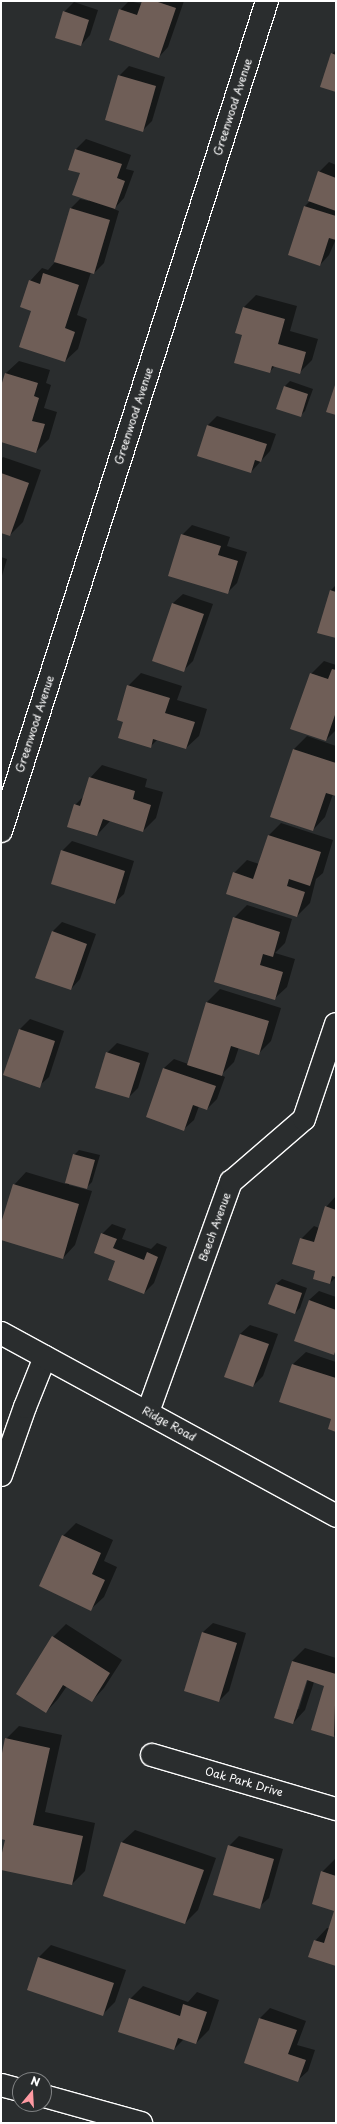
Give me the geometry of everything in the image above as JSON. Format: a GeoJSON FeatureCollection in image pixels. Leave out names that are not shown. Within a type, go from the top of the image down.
{"type":"FeatureCollection","features":[{"type":"Feature","properties":{"kind":"street","name":"Greenwood Avenue"},"geometry":{"type":"LineString","coordinates":[[1,831],[267,1]]}},
{"type":"Feature","properties":{"kind":"street","name":"Beech Avenue"},"geometry":{"type":"LineString","coordinates":[[148,1412],[231,1182],[304,1119],[336,1024]]}},
{"type":"Feature","properties":{"kind":"street","name":"Ridge Road"},"geometry":{"type":"LineString","coordinates":[[1,1333],[336,1516]]}},
{"type":"Feature","properties":{"kind":"street"},"geometry":{"type":"LineString","coordinates":[[1,1475],[25,1407],[45,1357]]}},
{"type":"Feature","properties":{"kind":"street","name":"Oak Park Drive"},"geometry":{"type":"LineString","coordinates":[[152,1755],[336,1809]]}},
{"type":"Feature","properties":{"kind":"street"},"geometry":{"type":"LineString","coordinates":[[1,2085],[12,2088]]}},
{"type":"Feature","properties":{"kind":"street"},"geometry":{"type":"LineString","coordinates":[[52,2098],[141,2123]]}},
{"type":"Feature","properties":{"kind":"building"},"geometry":{"type":"Polygon","coordinates":[[[142,1],[155,1],[176,8],[159,58],[109,40],[119,9],[137,15],[142,1]]]}},
{"type":"Feature","properties":{"kind":"building"},"geometry":{"type":"Polygon","coordinates":[[[63,11],[89,20],[81,46],[55,38],[63,11]]]}},
{"type":"Feature","properties":{"kind":"building"},"geometry":{"type":"Polygon","coordinates":[[[331,53],[336,55],[336,92],[320,87],[331,53]]]}},
{"type":"Feature","properties":{"kind":"building"},"geometry":{"type":"Polygon","coordinates":[[[118,75],[156,86],[143,132],[105,120],[118,75]]]}},
{"type":"Feature","properties":{"kind":"building"},"geometry":{"type":"Polygon","coordinates":[[[75,149],[122,164],[117,178],[125,181],[115,209],[72,195],[80,173],[68,170],[75,149]]]}},
{"type":"Feature","properties":{"kind":"building"},"geometry":{"type":"Polygon","coordinates":[[[318,171],[336,178],[336,211],[308,201],[318,171]]]}},
{"type":"Feature","properties":{"kind":"building"},"geometry":{"type":"Polygon","coordinates":[[[304,206],[336,216],[336,240],[329,238],[320,266],[288,255],[304,206]]]}},
{"type":"Feature","properties":{"kind":"building"},"geometry":{"type":"Polygon","coordinates":[[[70,208],[110,220],[94,274],[54,262],[70,208]]]}},
{"type":"Feature","properties":{"kind":"building"},"geometry":{"type":"Polygon","coordinates":[[[43,273],[79,285],[65,328],[75,332],[65,362],[19,347],[31,311],[20,307],[29,280],[40,284],[43,273]]]}},
{"type":"Feature","properties":{"kind":"building"},"geometry":{"type":"Polygon","coordinates":[[[243,307],[285,319],[278,344],[306,352],[300,374],[272,366],[270,373],[234,363],[242,335],[235,333],[243,307]]]}},
{"type":"Feature","properties":{"kind":"building"},"geometry":{"type":"Polygon","coordinates":[[[5,373],[38,383],[34,396],[39,398],[32,421],[45,424],[36,453],[1,442],[1,386],[5,373]]]}},
{"type":"Feature","properties":{"kind":"building"},"geometry":{"type":"Polygon","coordinates":[[[336,382],[336,415],[326,412],[336,382]]]}},
{"type":"Feature","properties":{"kind":"building"},"geometry":{"type":"Polygon","coordinates":[[[284,386],[308,394],[301,417],[276,409],[284,386]]]}},
{"type":"Feature","properties":{"kind":"building"},"geometry":{"type":"Polygon","coordinates":[[[207,425],[267,444],[261,462],[255,460],[251,473],[197,456],[207,425]]]}},
{"type":"Feature","properties":{"kind":"building"},"geometry":{"type":"Polygon","coordinates":[[[1,473],[29,483],[10,536],[1,533],[1,473]]]}},
{"type":"Feature","properties":{"kind":"building"},"geometry":{"type":"Polygon","coordinates":[[[181,534],[221,546],[218,555],[238,561],[228,594],[168,576],[181,534]]]}},
{"type":"Feature","properties":{"kind":"building"},"geometry":{"type":"Polygon","coordinates":[[[330,590],[336,592],[336,638],[317,633],[330,590]]]}},
{"type":"Feature","properties":{"kind":"building"},"geometry":{"type":"Polygon","coordinates":[[[172,603],[204,614],[184,672],[152,661],[172,603]]]}},
{"type":"Feature","properties":{"kind":"building"},"geometry":{"type":"Polygon","coordinates":[[[332,669],[336,670],[336,712],[326,741],[290,729],[310,673],[328,679],[332,669]]]}},
{"type":"Feature","properties":{"kind":"building"},"geometry":{"type":"Polygon","coordinates":[[[127,685],[170,698],[165,713],[195,722],[186,749],[153,739],[151,748],[118,738],[123,722],[117,720],[127,685]]]}},
{"type":"Feature","properties":{"kind":"building"},"geometry":{"type":"Polygon","coordinates":[[[293,749],[336,763],[336,796],[326,793],[313,831],[270,817],[293,749]]]}},
{"type":"Feature","properties":{"kind":"building"},"geometry":{"type":"Polygon","coordinates":[[[89,777],[135,791],[133,799],[151,805],[143,832],[103,819],[97,836],[67,827],[74,804],[80,806],[89,777]]]}},
{"type":"Feature","properties":{"kind":"building"},"geometry":{"type":"Polygon","coordinates":[[[268,835],[321,852],[310,886],[289,879],[287,886],[305,892],[297,917],[226,894],[233,872],[253,879],[268,835]]]}},
{"type":"Feature","properties":{"kind":"building"},"geometry":{"type":"Polygon","coordinates":[[[61,850],[125,871],[115,904],[51,884],[61,850]]]}},
{"type":"Feature","properties":{"kind":"building"},"geometry":{"type":"Polygon","coordinates":[[[233,917],[280,932],[273,957],[263,954],[260,965],[283,972],[275,1000],[214,982],[233,917]]]}},
{"type":"Feature","properties":{"kind":"building"},"geometry":{"type":"Polygon","coordinates":[[[52,931],[87,944],[71,990],[35,978],[52,931]]]}},
{"type":"Feature","properties":{"kind":"building"},"geometry":{"type":"Polygon","coordinates":[[[206,1002],[269,1021],[259,1055],[231,1046],[222,1076],[187,1065],[206,1002]]]}},
{"type":"Feature","properties":{"kind":"building"},"geometry":{"type":"Polygon","coordinates":[[[19,1029],[55,1041],[40,1088],[3,1075],[19,1029]]]}},
{"type":"Feature","properties":{"kind":"building"},"geometry":{"type":"Polygon","coordinates":[[[106,1052],[140,1063],[129,1098],[95,1088],[106,1052]]]}},
{"type":"Feature","properties":{"kind":"building"},"geometry":{"type":"Polygon","coordinates":[[[163,1068],[216,1086],[207,1110],[193,1105],[184,1131],[146,1117],[163,1068]]]}},
{"type":"Feature","properties":{"kind":"building"},"geometry":{"type":"Polygon","coordinates":[[[73,1154],[95,1160],[87,1189],[65,1183],[73,1154]]]}},
{"type":"Feature","properties":{"kind":"building"},"geometry":{"type":"Polygon","coordinates":[[[13,1184],[79,1204],[63,1259],[1,1240],[1,1223],[13,1184]]]}},
{"type":"Feature","properties":{"kind":"building"},"geometry":{"type":"Polygon","coordinates":[[[325,1206],[336,1210],[336,1277],[332,1276],[330,1284],[313,1279],[315,1271],[292,1264],[300,1238],[314,1242],[325,1206]]]}},
{"type":"Feature","properties":{"kind":"building"},"geometry":{"type":"Polygon","coordinates":[[[101,1233],[117,1239],[113,1248],[144,1260],[147,1252],[158,1257],[144,1294],[108,1280],[115,1261],[94,1253],[101,1233]]]}},
{"type":"Feature","properties":{"kind":"building"},"geometry":{"type":"Polygon","coordinates":[[[276,1284],[302,1293],[295,1314],[268,1304],[276,1284]]]}},
{"type":"Feature","properties":{"kind":"building"},"geometry":{"type":"Polygon","coordinates":[[[309,1300],[336,1310],[336,1349],[334,1355],[294,1341],[309,1300]]]}},
{"type":"Feature","properties":{"kind":"building"},"geometry":{"type":"Polygon","coordinates":[[[240,1334],[269,1344],[253,1387],[224,1377],[240,1334]]]}},
{"type":"Feature","properties":{"kind":"building"},"geometry":{"type":"Polygon","coordinates":[[[292,1364],[336,1378],[336,1432],[328,1429],[331,1419],[279,1402],[292,1364]]]}},
{"type":"Feature","properties":{"kind":"building"},"geometry":{"type":"Polygon","coordinates":[[[62,1535],[101,1553],[92,1574],[105,1580],[91,1611],[39,1586],[62,1535]]]}},
{"type":"Feature","properties":{"kind":"building"},"geometry":{"type":"Polygon","coordinates":[[[202,1632],[237,1643],[219,1702],[184,1691],[202,1632]]]}},
{"type":"Feature","properties":{"kind":"building"},"geometry":{"type":"Polygon","coordinates":[[[52,1636],[110,1673],[92,1702],[63,1685],[46,1713],[16,1694],[52,1636]]]}},
{"type":"Feature","properties":{"kind":"building"},"geometry":{"type":"Polygon","coordinates":[[[292,1661],[336,1674],[334,1737],[311,1730],[324,1686],[307,1680],[293,1724],[274,1718],[292,1661]]]}},
{"type":"Feature","properties":{"kind":"building"},"geometry":{"type":"Polygon","coordinates":[[[5,1738],[50,1748],[33,1825],[83,1836],[72,1885],[1,1870],[1,1857],[5,1840],[1,1839],[1,1758],[5,1738]]]}},
{"type":"Feature","properties":{"kind":"building"},"geometry":{"type":"Polygon","coordinates":[[[121,1842],[204,1870],[185,1924],[103,1896],[121,1842]]]}},
{"type":"Feature","properties":{"kind":"building"},"geometry":{"type":"Polygon","coordinates":[[[228,1845],[274,1859],[260,1909],[213,1895],[228,1845]]]}},
{"type":"Feature","properties":{"kind":"building"},"geometry":{"type":"Polygon","coordinates":[[[321,1871],[336,1876],[336,1966],[308,1957],[314,1940],[324,1943],[334,1911],[312,1904],[321,1871]]]}},
{"type":"Feature","properties":{"kind":"building"},"geometry":{"type":"Polygon","coordinates":[[[38,1957],[114,1983],[103,2016],[27,1990],[38,1957]]]}},
{"type":"Feature","properties":{"kind":"building"},"geometry":{"type":"Polygon","coordinates":[[[129,1998],[180,2016],[183,2004],[207,2012],[196,2044],[178,2038],[174,2050],[118,2032],[129,1998]]]}},
{"type":"Feature","properties":{"kind":"building"},"geometry":{"type":"Polygon","coordinates":[[[259,2018],[297,2030],[288,2054],[306,2060],[298,2082],[244,2063],[259,2018]]]}}]}
